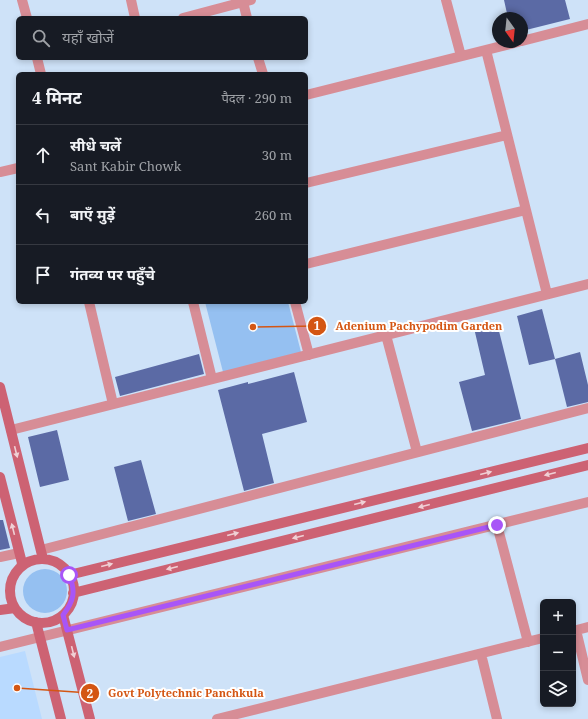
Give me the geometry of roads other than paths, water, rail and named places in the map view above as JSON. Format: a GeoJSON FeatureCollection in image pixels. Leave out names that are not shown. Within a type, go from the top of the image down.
{"type":"FeatureCollection","features":[{"type":"Feature","properties":{"kind":"street"},"geometry":{"type":"LineString","coordinates":[[22,0],[26,16]]}},
{"type":"Feature","properties":{"kind":"street"},"geometry":{"type":"LineString","coordinates":[[131,0],[135,16]]}},
{"type":"Feature","properties":{"kind":"street"},"geometry":{"type":"LineString","coordinates":[[446,0],[461,56]]}},
{"type":"Feature","properties":{"kind":"street"},"geometry":{"type":"LineString","coordinates":[[189,16],[217,4],[247,1],[247,16]]}},
{"type":"Feature","properties":{"kind":"street"},"geometry":{"type":"LineString","coordinates":[[528,39],[588,24]]}},
{"type":"Feature","properties":{"kind":"street"},"geometry":{"type":"LineString","coordinates":[[308,94],[494,48]]}},
{"type":"Feature","properties":{"kind":"street"},"geometry":{"type":"LineString","coordinates":[[486,50],[547,294]]}},
{"type":"Feature","properties":{"kind":"street"},"geometry":{"type":"LineString","coordinates":[[38,60],[40,72]]}},
{"type":"Feature","properties":{"kind":"street"},"geometry":{"type":"LineString","coordinates":[[259,60],[262,72]]}},
{"type":"Feature","properties":{"kind":"street"},"geometry":{"type":"LineString","coordinates":[[308,183],[507,135]]}},
{"type":"Feature","properties":{"kind":"street"},"geometry":{"type":"LineString","coordinates":[[0,172],[16,168]]}},
{"type":"Feature","properties":{"kind":"street"},"geometry":{"type":"LineString","coordinates":[[308,264],[526,210]]}},
{"type":"Feature","properties":{"kind":"street"},"geometry":{"type":"LineString","coordinates":[[11,430],[588,284]]}},
{"type":"Feature","properties":{"kind":"street"},"geometry":{"type":"LineString","coordinates":[[89,304],[113,404]]}},
{"type":"Feature","properties":{"kind":"street"},"geometry":{"type":"LineString","coordinates":[[193,304],[212,379]]}},
{"type":"Feature","properties":{"kind":"street"},"geometry":{"type":"LineString","coordinates":[[296,304],[309,355]]}},
{"type":"Feature","properties":{"kind":"street"},"geometry":{"type":"LineString","coordinates":[[386,335],[417,452]]}},
{"type":"Feature","properties":{"kind":"street"},"geometry":{"type":"LineString","coordinates":[[0,387],[42,554],[63,567],[73,584],[72,601],[63,615],[54,620],[36,622],[21,615],[15,608],[5,589],[12,580],[15,572],[42,554],[417,452],[588,408]]}},
{"type":"Feature","properties":{"kind":"street"},"geometry":{"type":"LineString","coordinates":[[69,575],[588,448]]}},
{"type":"Feature","properties":{"kind":"street"},"geometry":{"type":"LineString","coordinates":[[73,593],[588,465]]}},
{"type":"Feature","properties":{"kind":"street"},"geometry":{"type":"LineString","coordinates":[[0,477],[22,563],[21,567]]}},
{"type":"Feature","properties":{"kind":"street"},"geometry":{"type":"LineString","coordinates":[[0,647],[588,502]]}},
{"type":"Feature","properties":{"kind":"street"},"geometry":{"type":"LineString","coordinates":[[497,525],[528,642]]}},
{"type":"Feature","properties":{"kind":"street"},"geometry":{"type":"LineString","coordinates":[[0,557],[19,553]]}},
{"type":"Feature","properties":{"kind":"street"},"geometry":{"type":"LineString","coordinates":[[0,610],[15,608]]}},
{"type":"Feature","properties":{"kind":"street"},"geometry":{"type":"LineString","coordinates":[[63,615],[90,719]]}},
{"type":"Feature","properties":{"kind":"street"},"geometry":{"type":"LineString","coordinates":[[36,622],[61,719]]}},
{"type":"Feature","properties":{"kind":"street"},"geometry":{"type":"LineString","coordinates":[[576,630],[588,627]]}},
{"type":"Feature","properties":{"kind":"street"},"geometry":{"type":"LineString","coordinates":[[575,635],[588,680]]}},
{"type":"Feature","properties":{"kind":"street"},"geometry":{"type":"LineString","coordinates":[[222,718],[540,639]]}},
{"type":"Feature","properties":{"kind":"street"},"geometry":{"type":"LineString","coordinates":[[481,654],[497,719]]}},
{"type":"Feature","properties":{"kind":"place","name":"Adenium Pachypodim Garden"},"geometry":{"type":"Point","coordinates":[253,327]}},
{"type":"Feature","properties":{"kind":"place","name":"Govt Polytechnic Panchkula"},"geometry":{"type":"Point","coordinates":[17,688]}}]}
